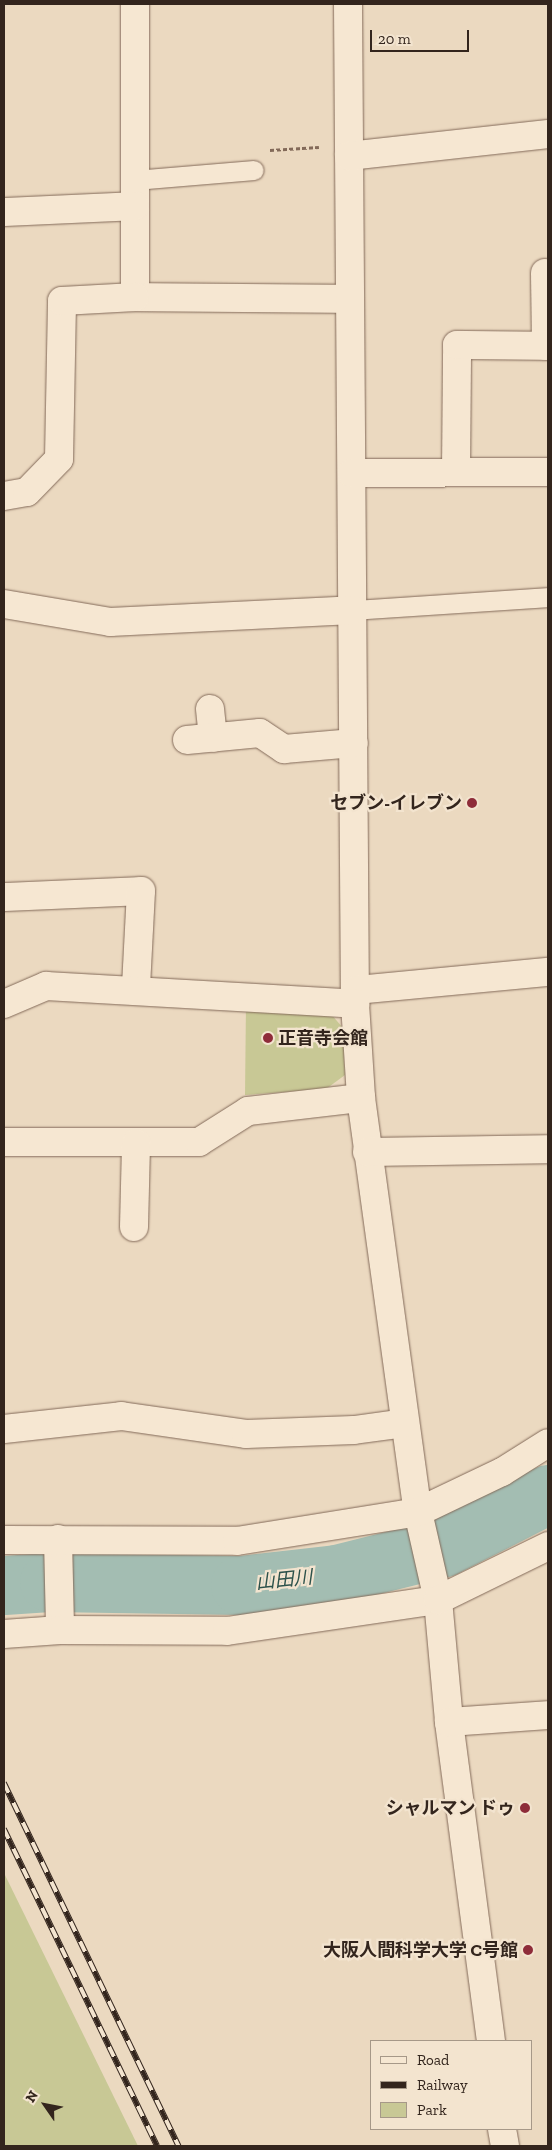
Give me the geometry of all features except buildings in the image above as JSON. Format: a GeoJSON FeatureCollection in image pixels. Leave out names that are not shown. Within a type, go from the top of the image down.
{"type":"FeatureCollection","features":[{"type":"Feature","properties":{"kind":"street"},"geometry":{"type":"LineString","coordinates":[[135,4],[135,297]]}},
{"type":"Feature","properties":{"kind":"street"},"geometry":{"type":"LineString","coordinates":[[348,4],[355,997],[361,1098],[418,1512],[438,1600],[450,1722],[491,2040]]}},
{"type":"Feature","properties":{"kind":"street"},"geometry":{"type":"LineString","coordinates":[[349,150],[548,134]]}},
{"type":"Feature","properties":{"kind":"street"},"geometry":{"type":"LineString","coordinates":[[4,212],[135,193]]}},
{"type":"Feature","properties":{"kind":"street"},"geometry":{"type":"LineString","coordinates":[[456,472],[457,346],[547,346],[545,273]]}},
{"type":"Feature","properties":{"kind":"street"},"geometry":{"type":"LineString","coordinates":[[4,496],[27,492],[59,459],[62,301],[135,297],[350,299]]}},
{"type":"Feature","properties":{"kind":"street"},"geometry":{"type":"LineString","coordinates":[[352,472],[548,472]]}},
{"type":"Feature","properties":{"kind":"street"},"geometry":{"type":"LineString","coordinates":[[4,604],[110,622],[353,610]]}},
{"type":"Feature","properties":{"kind":"street"},"geometry":{"type":"LineString","coordinates":[[210,709],[200,739],[260,733],[284,749],[354,743]]}},
{"type":"Feature","properties":{"kind":"street"},"geometry":{"type":"LineString","coordinates":[[4,897],[141,891],[136,988]]}},
{"type":"Feature","properties":{"kind":"street"},"geometry":{"type":"LineString","coordinates":[[4,1004],[46,986],[355,997],[548,972]]}},
{"type":"Feature","properties":{"kind":"street"},"geometry":{"type":"LineString","coordinates":[[4,1142],[199,1142],[248,1111],[361,1098]]}},
{"type":"Feature","properties":{"kind":"street"},"geometry":{"type":"LineString","coordinates":[[134,1228],[136,1143]]}},
{"type":"Feature","properties":{"kind":"street"},"geometry":{"type":"LineString","coordinates":[[368,1152],[548,1150]]}},
{"type":"Feature","properties":{"kind":"street"},"geometry":{"type":"LineString","coordinates":[[4,1429],[121,1416],[246,1434],[354,1430],[405,1423]]}},
{"type":"Feature","properties":{"kind":"street"},"geometry":{"type":"LineString","coordinates":[[4,1540],[58,1545],[237,1541],[418,1512],[502,1472],[548,1442]]}},
{"type":"Feature","properties":{"kind":"street"},"geometry":{"type":"LineString","coordinates":[[58,1545],[60,1620]]}},
{"type":"Feature","properties":{"kind":"street"},"geometry":{"type":"LineString","coordinates":[[4,1634],[60,1620],[227,1631],[438,1600],[548,1546]]}},
{"type":"Feature","properties":{"kind":"street"},"geometry":{"type":"LineString","coordinates":[[450,1722],[548,1715]]}},
{"type":"Feature","properties":{"kind":"street"},"geometry":{"type":"LineString","coordinates":[[502,2130],[505,2146]]}},
{"type":"Feature","properties":{"kind":"lane"},"geometry":{"type":"LineString","coordinates":[[135,193],[254,170]]}},
{"type":"Feature","properties":{"kind":"lane"},"geometry":{"type":"LineString","coordinates":[[353,610],[548,597]]}},
{"type":"Feature","properties":{"kind":"path"},"geometry":{"type":"LineString","coordinates":[[254,170],[257,151],[349,150]]}},
{"type":"Feature","properties":{"kind":"green space"},"geometry":{"type":"Polygon","coordinates":[[[246,1003],[331,1014],[343,1028],[345,1075],[326,1089],[245,1095],[246,1003]]]}},
{"type":"Feature","properties":{"kind":"green space"},"geometry":{"type":"Polygon","coordinates":[[[4,1873],[138,2146],[4,2146],[4,1873]]]}},
{"type":"Feature","properties":{"kind":"waterway","name":"山田川"},"geometry":{"type":"LineString","coordinates":[[4,1585],[49,1582],[240,1585],[336,1574],[444,1547],[548,1494]]}},
{"type":"Feature","properties":{"kind":"railway"},"geometry":{"type":"LineString","coordinates":[[4,1783],[179,2146]]}},
{"type":"Feature","properties":{"kind":"railway"},"geometry":{"type":"LineString","coordinates":[[4,1829],[157,2146]]}},
{"type":"Feature","properties":{"kind":"place","name":"セブン-イレブン"},"geometry":{"type":"Point","coordinates":[472,803]}},
{"type":"Feature","properties":{"kind":"place","name":"正音寺会館"},"geometry":{"type":"Point","coordinates":[268,1038]}},
{"type":"Feature","properties":{"kind":"place","name":"シャルマン ドゥ"},"geometry":{"type":"Point","coordinates":[525,1808]}},
{"type":"Feature","properties":{"kind":"place","name":"大阪人間科学大学 C号館"},"geometry":{"type":"Point","coordinates":[528,1950]}}]}
